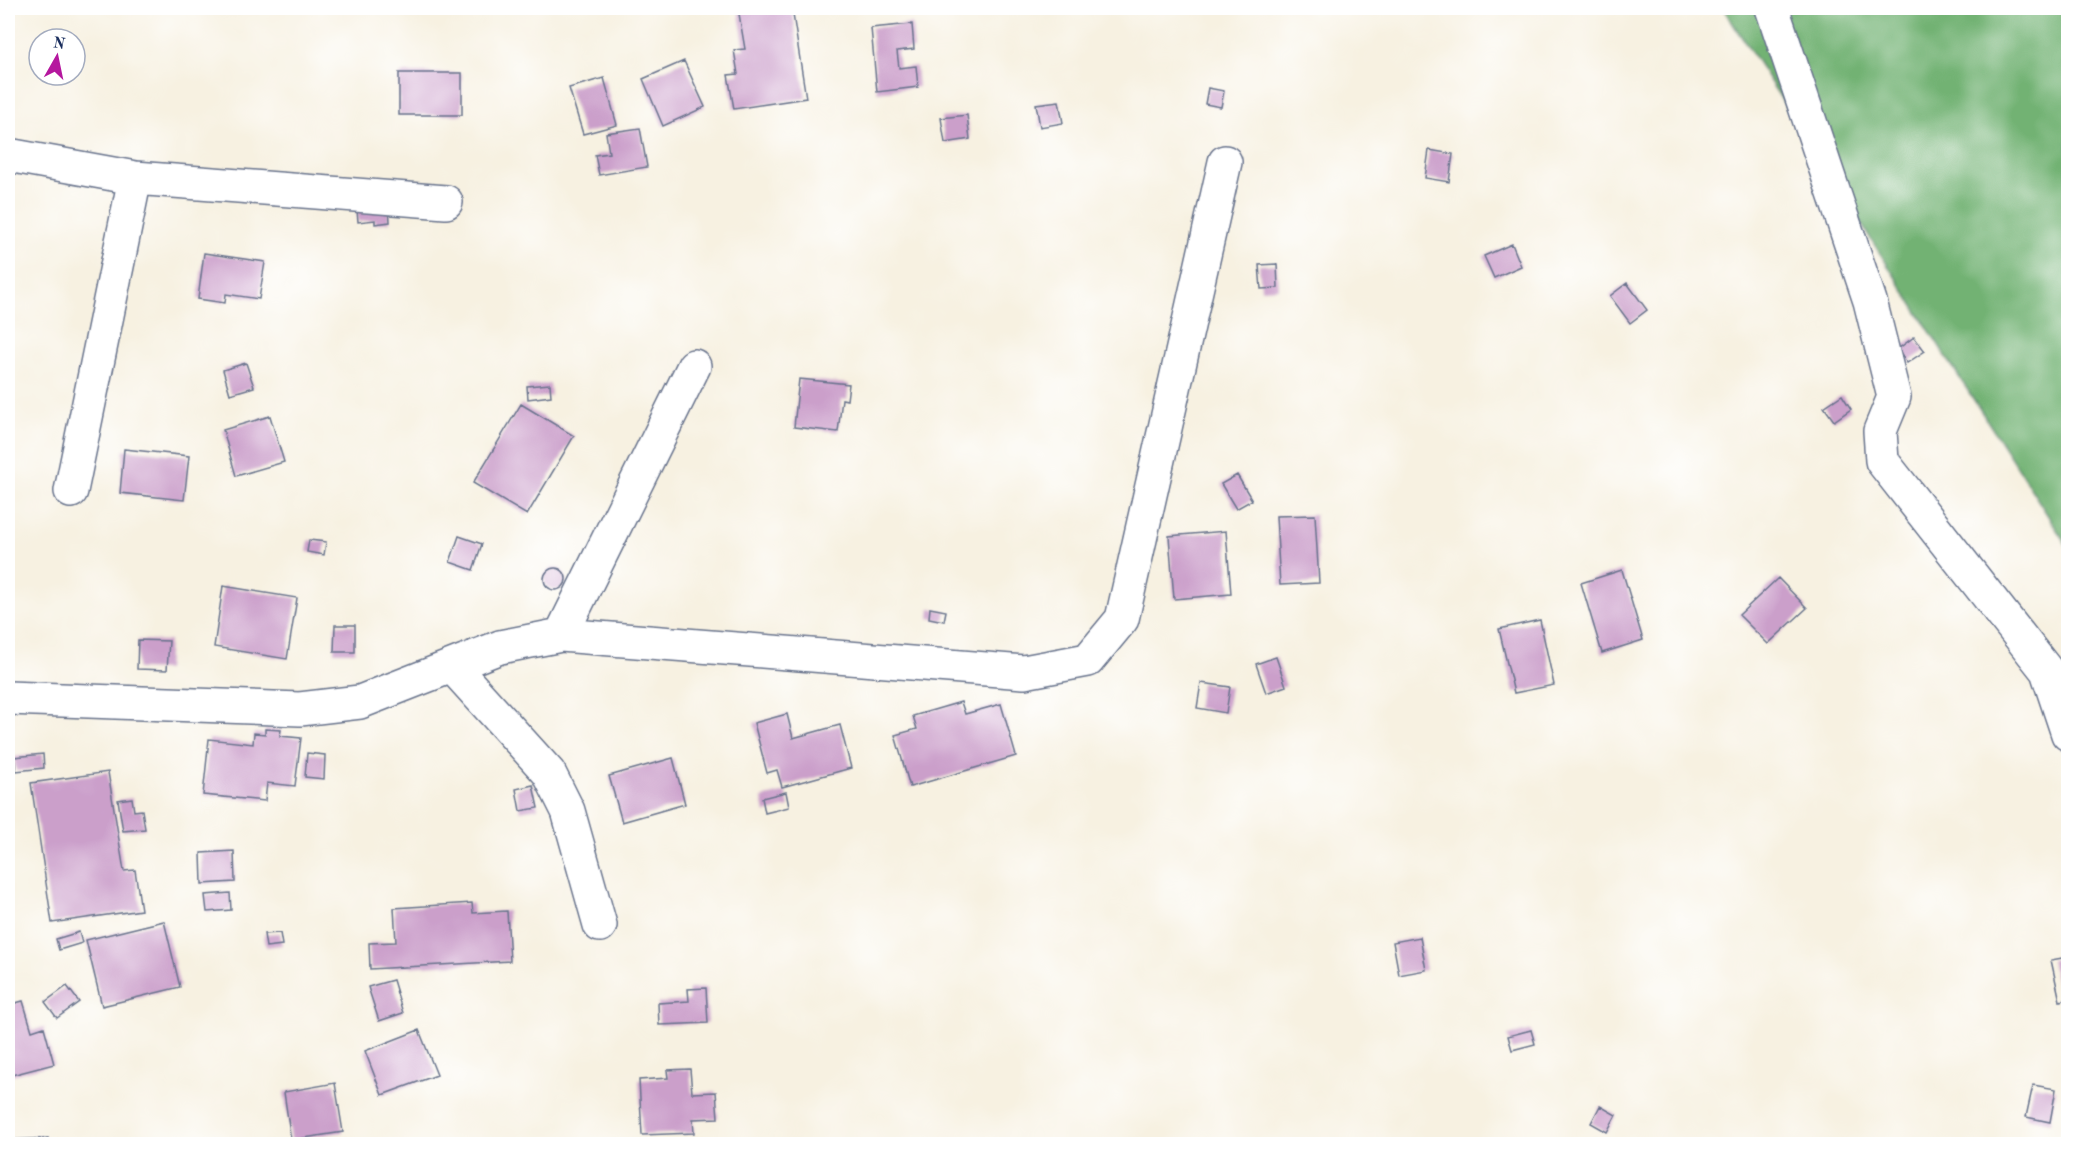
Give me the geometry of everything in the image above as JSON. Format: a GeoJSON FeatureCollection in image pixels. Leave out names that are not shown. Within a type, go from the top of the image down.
{"type":"FeatureCollection","features":[{"type":"Feature","properties":{"kind":"street"},"geometry":{"type":"LineString","coordinates":[[1772,8],[1869,301],[1894,397],[1880,431],[1881,461],[2047,671],[2068,734]]}},
{"type":"Feature","properties":{"kind":"street"},"geometry":{"type":"LineString","coordinates":[[8,155],[135,178],[446,202]]}},
{"type":"Feature","properties":{"kind":"street"},"geometry":{"type":"LineString","coordinates":[[8,698],[300,709],[360,702],[500,647],[561,635],[1024,672],[1088,660],[1122,619],[1225,162]]}},
{"type":"Feature","properties":{"kind":"street"},"geometry":{"type":"LineString","coordinates":[[71,491],[135,178]]}},
{"type":"Feature","properties":{"kind":"street"},"geometry":{"type":"LineString","coordinates":[[561,635],[694,366]]}},
{"type":"Feature","properties":{"kind":"street"},"geometry":{"type":"LineString","coordinates":[[452,666],[549,773],[568,812],[600,925]]}},
{"type":"Feature","properties":{"kind":"green space"},"geometry":{"type":"Polygon","coordinates":[[[1723,8],[2068,8],[2068,547],[1723,8]]]}},
{"type":"Feature","properties":{"kind":"building"},"geometry":{"type":"Polygon","coordinates":[[[738,8],[792,8],[806,98],[734,109],[728,75],[738,74],[734,50],[745,49],[738,8]]]}},
{"type":"Feature","properties":{"kind":"building"},"geometry":{"type":"Polygon","coordinates":[[[912,24],[914,49],[897,51],[899,68],[916,66],[918,87],[877,92],[871,28],[912,24]]]}},
{"type":"Feature","properties":{"kind":"building"},"geometry":{"type":"Polygon","coordinates":[[[684,61],[705,107],[663,126],[643,79],[684,61]]]}},
{"type":"Feature","properties":{"kind":"building"},"geometry":{"type":"Polygon","coordinates":[[[399,73],[462,73],[462,115],[399,115],[399,73]]]}},
{"type":"Feature","properties":{"kind":"building"},"geometry":{"type":"Polygon","coordinates":[[[604,78],[617,125],[583,134],[569,88],[604,78]]]}},
{"type":"Feature","properties":{"kind":"building"},"geometry":{"type":"Polygon","coordinates":[[[1208,88],[1224,91],[1221,107],[1205,104],[1208,88]]]}},
{"type":"Feature","properties":{"kind":"building"},"geometry":{"type":"Polygon","coordinates":[[[1059,101],[1063,123],[1040,127],[1036,104],[1059,101]]]}},
{"type":"Feature","properties":{"kind":"building"},"geometry":{"type":"Polygon","coordinates":[[[967,115],[970,139],[945,143],[941,118],[967,115]]]}},
{"type":"Feature","properties":{"kind":"building"},"geometry":{"type":"Polygon","coordinates":[[[640,128],[647,167],[599,175],[595,155],[609,153],[606,133],[640,128]]]}},
{"type":"Feature","properties":{"kind":"building"},"geometry":{"type":"Polygon","coordinates":[[[1429,150],[1453,154],[1449,182],[1425,178],[1429,150]]]}},
{"type":"Feature","properties":{"kind":"building"},"geometry":{"type":"Polygon","coordinates":[[[389,207],[390,222],[375,224],[375,220],[358,222],[357,210],[389,207]]]}},
{"type":"Feature","properties":{"kind":"building"},"geometry":{"type":"Polygon","coordinates":[[[1512,244],[1521,266],[1494,278],[1484,256],[1512,244]]]}},
{"type":"Feature","properties":{"kind":"building"},"geometry":{"type":"Polygon","coordinates":[[[204,253],[265,262],[259,299],[226,294],[225,303],[198,299],[204,253]]]}},
{"type":"Feature","properties":{"kind":"building"},"geometry":{"type":"Polygon","coordinates":[[[1277,264],[1278,288],[1261,289],[1259,265],[1277,264]]]}},
{"type":"Feature","properties":{"kind":"building"},"geometry":{"type":"Polygon","coordinates":[[[1627,283],[1647,310],[1630,323],[1610,296],[1627,283]]]}},
{"type":"Feature","properties":{"kind":"building"},"geometry":{"type":"Polygon","coordinates":[[[1914,337],[1925,351],[1907,363],[1898,349],[1914,337]]]}},
{"type":"Feature","properties":{"kind":"building"},"geometry":{"type":"Polygon","coordinates":[[[246,363],[254,387],[230,394],[223,370],[246,363]]]}},
{"type":"Feature","properties":{"kind":"building"},"geometry":{"type":"Polygon","coordinates":[[[799,379],[849,384],[847,400],[842,399],[838,432],[794,427],[799,379]]]}},
{"type":"Feature","properties":{"kind":"building"},"geometry":{"type":"Polygon","coordinates":[[[550,384],[551,396],[528,399],[527,386],[550,384]]]}},
{"type":"Feature","properties":{"kind":"building"},"geometry":{"type":"Polygon","coordinates":[[[1842,395],[1851,409],[1834,421],[1824,407],[1842,395]]]}},
{"type":"Feature","properties":{"kind":"building"},"geometry":{"type":"Polygon","coordinates":[[[521,404],[574,436],[527,515],[473,483],[521,404]]]}},
{"type":"Feature","properties":{"kind":"building"},"geometry":{"type":"Polygon","coordinates":[[[270,416],[284,462],[236,476],[223,430],[270,416]]]}},
{"type":"Feature","properties":{"kind":"building"},"geometry":{"type":"Polygon","coordinates":[[[124,449],[189,456],[184,500],[120,493],[124,449]]]}},
{"type":"Feature","properties":{"kind":"building"},"geometry":{"type":"Polygon","coordinates":[[[1237,475],[1252,500],[1236,509],[1221,484],[1237,475]]]}},
{"type":"Feature","properties":{"kind":"building"},"geometry":{"type":"Polygon","coordinates":[[[1315,515],[1319,583],[1280,585],[1276,516],[1315,515]]]}},
{"type":"Feature","properties":{"kind":"building"},"geometry":{"type":"Polygon","coordinates":[[[1226,531],[1231,594],[1174,599],[1169,536],[1226,531]]]}},
{"type":"Feature","properties":{"kind":"building"},"geometry":{"type":"Polygon","coordinates":[[[459,536],[482,544],[473,570],[450,562],[459,536]]]}},
{"type":"Feature","properties":{"kind":"building"},"geometry":{"type":"Polygon","coordinates":[[[309,540],[326,542],[324,555],[307,552],[309,540]]]}},
{"type":"Feature","properties":{"kind":"building"},"geometry":{"type":"Polygon","coordinates":[[[555,568],[563,571],[566,579],[563,587],[555,590],[547,587],[544,579],[547,571],[555,568]]]}},
{"type":"Feature","properties":{"kind":"building"},"geometry":{"type":"Polygon","coordinates":[[[1622,570],[1643,640],[1602,653],[1581,583],[1622,570]]]}},
{"type":"Feature","properties":{"kind":"building"},"geometry":{"type":"Polygon","coordinates":[[[1778,578],[1807,608],[1768,644],[1739,615],[1778,578]]]}},
{"type":"Feature","properties":{"kind":"building"},"geometry":{"type":"Polygon","coordinates":[[[223,586],[297,598],[287,659],[214,647],[223,586]]]}},
{"type":"Feature","properties":{"kind":"building"},"geometry":{"type":"Polygon","coordinates":[[[930,608],[946,611],[944,621],[929,618],[930,608]]]}},
{"type":"Feature","properties":{"kind":"building"},"geometry":{"type":"Polygon","coordinates":[[[1540,620],[1554,685],[1514,693],[1499,629],[1540,620]]]}},
{"type":"Feature","properties":{"kind":"building"},"geometry":{"type":"Polygon","coordinates":[[[335,625],[355,625],[355,652],[334,652],[335,625]]]}},
{"type":"Feature","properties":{"kind":"building"},"geometry":{"type":"Polygon","coordinates":[[[138,640],[169,641],[167,670],[137,669],[138,640]]]}},
{"type":"Feature","properties":{"kind":"building"},"geometry":{"type":"Polygon","coordinates":[[[1276,657],[1286,686],[1266,693],[1256,664],[1276,657]]]}},
{"type":"Feature","properties":{"kind":"building"},"geometry":{"type":"Polygon","coordinates":[[[1201,683],[1230,687],[1226,713],[1197,708],[1201,683]]]}},
{"type":"Feature","properties":{"kind":"building"},"geometry":{"type":"Polygon","coordinates":[[[961,702],[965,714],[1001,704],[1016,756],[910,787],[895,735],[917,729],[913,716],[961,702]]]}},
{"type":"Feature","properties":{"kind":"building"},"geometry":{"type":"Polygon","coordinates":[[[787,714],[793,738],[840,725],[851,768],[782,787],[777,770],[767,773],[754,723],[787,714]]]}},
{"type":"Feature","properties":{"kind":"building"},"geometry":{"type":"Polygon","coordinates":[[[265,729],[281,730],[280,736],[301,738],[295,786],[267,783],[265,801],[203,795],[209,739],[253,744],[254,733],[265,734],[265,729]]]}},
{"type":"Feature","properties":{"kind":"building"},"geometry":{"type":"Polygon","coordinates":[[[307,753],[325,755],[324,779],[305,777],[307,753]]]}},
{"type":"Feature","properties":{"kind":"building"},"geometry":{"type":"Polygon","coordinates":[[[43,754],[44,768],[16,771],[14,757],[43,754]]]}},
{"type":"Feature","properties":{"kind":"building"},"geometry":{"type":"Polygon","coordinates":[[[673,758],[685,804],[622,822],[609,776],[673,758]]]}},
{"type":"Feature","properties":{"kind":"building"},"geometry":{"type":"Polygon","coordinates":[[[108,772],[124,871],[135,870],[141,910],[52,923],[31,783],[108,772]]]}},
{"type":"Feature","properties":{"kind":"building"},"geometry":{"type":"Polygon","coordinates":[[[533,785],[538,808],[520,811],[516,789],[533,785]]]}},
{"type":"Feature","properties":{"kind":"building"},"geometry":{"type":"Polygon","coordinates":[[[786,792],[789,807],[765,813],[762,798],[786,792]]]}},
{"type":"Feature","properties":{"kind":"building"},"geometry":{"type":"Polygon","coordinates":[[[132,798],[134,811],[142,810],[145,829],[123,831],[118,800],[132,798]]]}},
{"type":"Feature","properties":{"kind":"building"},"geometry":{"type":"Polygon","coordinates":[[[234,851],[235,882],[202,884],[201,853],[234,851]]]}},
{"type":"Feature","properties":{"kind":"building"},"geometry":{"type":"Polygon","coordinates":[[[230,893],[231,910],[207,912],[205,895],[230,893]]]}},
{"type":"Feature","properties":{"kind":"building"},"geometry":{"type":"Polygon","coordinates":[[[472,903],[473,913],[507,911],[510,961],[370,969],[369,943],[396,942],[394,908],[472,903]]]}},
{"type":"Feature","properties":{"kind":"building"},"geometry":{"type":"Polygon","coordinates":[[[164,921],[180,987],[102,1006],[86,940],[164,921]]]}},
{"type":"Feature","properties":{"kind":"building"},"geometry":{"type":"Polygon","coordinates":[[[79,932],[82,943],[59,950],[56,939],[79,932]]]}},
{"type":"Feature","properties":{"kind":"building"},"geometry":{"type":"Polygon","coordinates":[[[280,933],[282,945],[266,947],[264,934],[280,933]]]}},
{"type":"Feature","properties":{"kind":"building"},"geometry":{"type":"Polygon","coordinates":[[[1420,937],[1426,970],[1399,975],[1393,942],[1420,937]]]}},
{"type":"Feature","properties":{"kind":"building"},"geometry":{"type":"Polygon","coordinates":[[[2068,957],[2068,999],[2060,1001],[2051,960],[2068,957]]]}},
{"type":"Feature","properties":{"kind":"building"},"geometry":{"type":"Polygon","coordinates":[[[393,980],[403,1013],[379,1021],[368,987],[393,980]]]}},
{"type":"Feature","properties":{"kind":"building"},"geometry":{"type":"Polygon","coordinates":[[[67,986],[79,1002],[57,1018],[45,1002],[67,986]]]}},
{"type":"Feature","properties":{"kind":"building"},"geometry":{"type":"Polygon","coordinates":[[[706,988],[708,1023],[659,1025],[658,1003],[689,1001],[688,989],[706,988]]]}},
{"type":"Feature","properties":{"kind":"building"},"geometry":{"type":"Polygon","coordinates":[[[23,1001],[32,1031],[44,1027],[54,1064],[8,1076],[8,1005],[23,1001]]]}},
{"type":"Feature","properties":{"kind":"building"},"geometry":{"type":"Polygon","coordinates":[[[419,1030],[437,1075],[382,1095],[365,1051],[419,1030]]]}},
{"type":"Feature","properties":{"kind":"building"},"geometry":{"type":"Polygon","coordinates":[[[1531,1030],[1535,1044],[1512,1050],[1508,1036],[1531,1030]]]}},
{"type":"Feature","properties":{"kind":"building"},"geometry":{"type":"Polygon","coordinates":[[[690,1069],[692,1093],[716,1092],[718,1118],[693,1119],[694,1133],[642,1135],[639,1080],[668,1078],[667,1070],[690,1069]]]}},
{"type":"Feature","properties":{"kind":"building"},"geometry":{"type":"Polygon","coordinates":[[[335,1083],[343,1132],[291,1140],[284,1092],[335,1083]]]}},
{"type":"Feature","properties":{"kind":"building"},"geometry":{"type":"Polygon","coordinates":[[[2033,1085],[2056,1089],[2050,1122],[2026,1117],[2033,1085]]]}},
{"type":"Feature","properties":{"kind":"building"},"geometry":{"type":"Polygon","coordinates":[[[1600,1106],[1616,1115],[1607,1132],[1591,1123],[1600,1106]]]}},
{"type":"Feature","properties":{"kind":"building"},"geometry":{"type":"Polygon","coordinates":[[[48,1138],[48,1144],[8,1144],[8,1140],[48,1138]]]}},
{"type":"Feature","properties":{"kind":"building"},"geometry":{"type":"Polygon","coordinates":[[[1528,1139],[1585,1143],[1585,1144],[1527,1144],[1528,1139]]]}}]}
